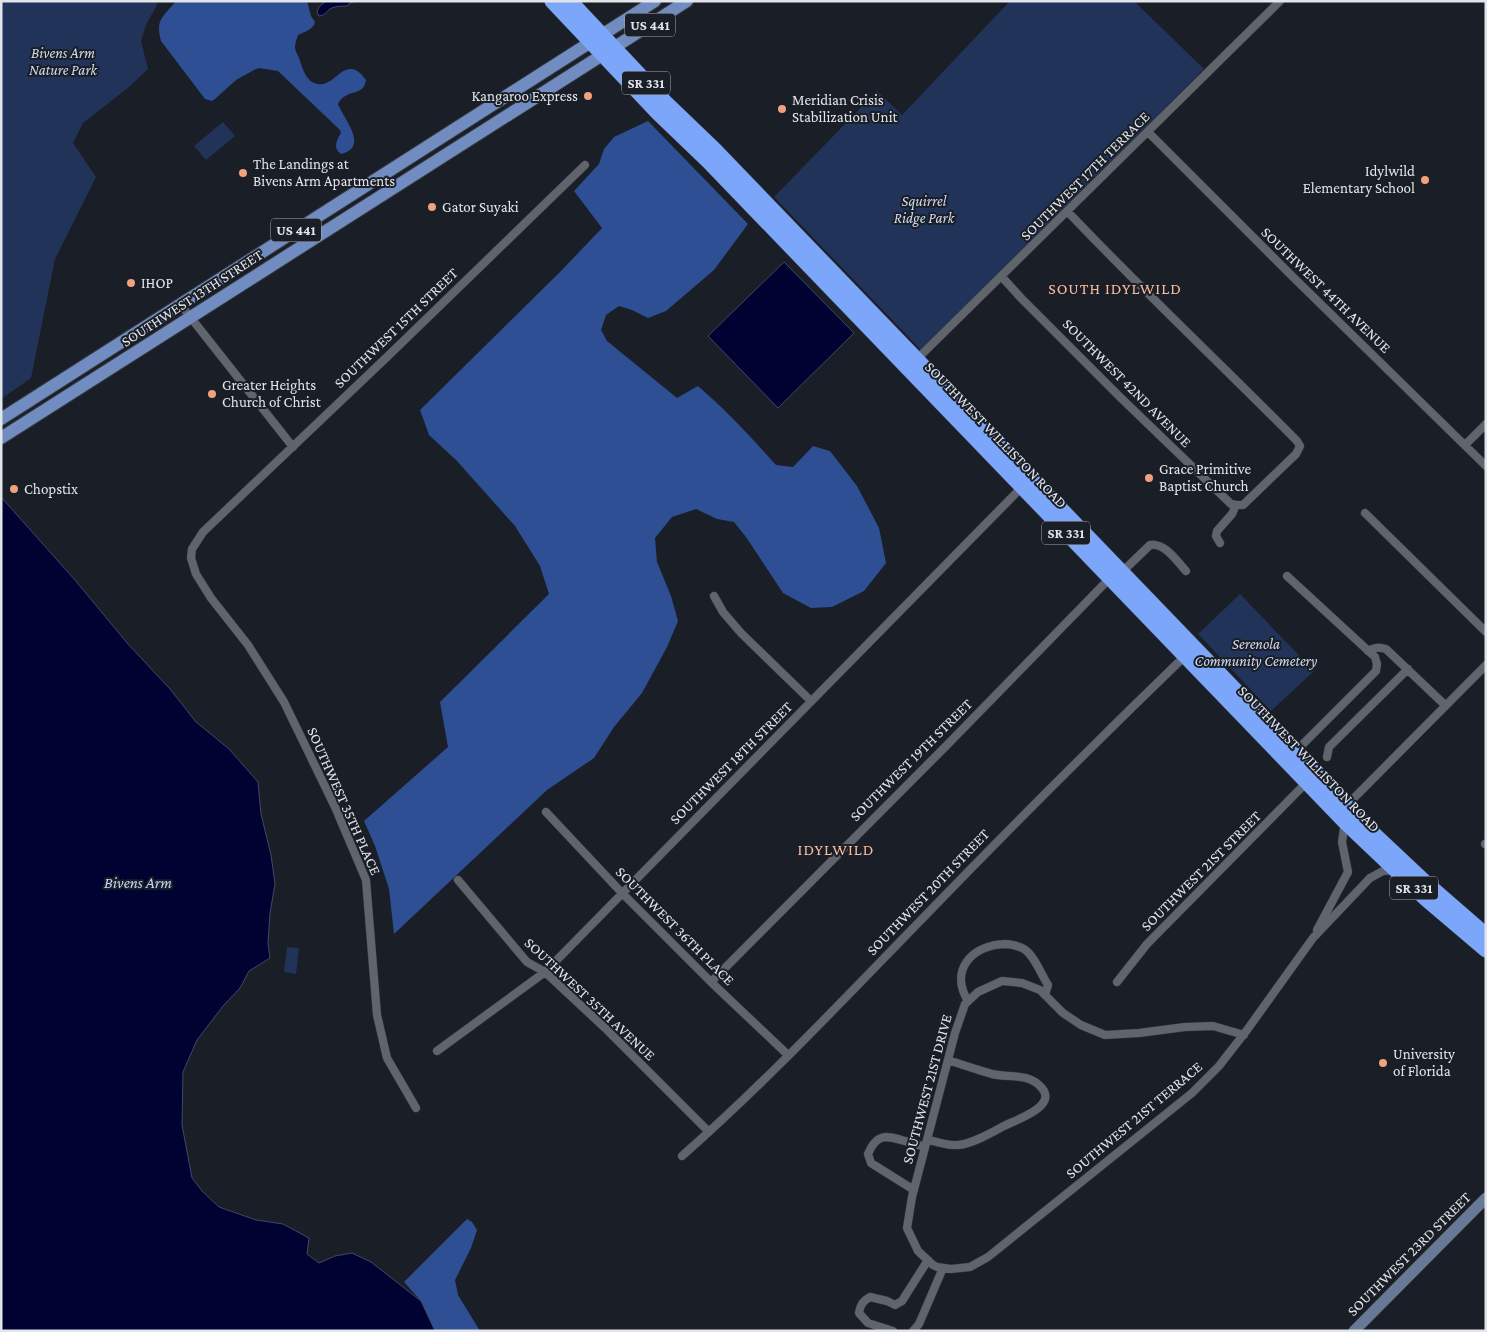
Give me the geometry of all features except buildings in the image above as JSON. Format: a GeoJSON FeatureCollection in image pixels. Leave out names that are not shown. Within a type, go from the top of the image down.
{"type":"FeatureCollection","features":[{"type":"Feature","properties":{"kind":"highway","name":"SOUTHWEST WILLISTON ROAD"},"geometry":{"type":"LineString","coordinates":[[552,1],[596,38],[1190,651],[1296,752],[1398,858],[1486,935]]}},
{"type":"Feature","properties":{"kind":"highway","name":"SOUTHWEST WILLISTON ROAD"},"geometry":{"type":"LineString","coordinates":[[570,1],[596,38]]}},
{"type":"Feature","properties":{"kind":"highway","name":"SOUTHWEST WILLISTON ROAD"},"geometry":{"type":"LineString","coordinates":[[1190,651],[1345,822],[1394,870],[1486,950]]}},
{"type":"Feature","properties":{"kind":"main road","name":"US 441"},"geometry":{"type":"LineString","coordinates":[[596,38],[655,1]]}},
{"type":"Feature","properties":{"kind":"main road","name":"US 441"},"geometry":{"type":"LineString","coordinates":[[608,51],[687,1]]}},
{"type":"Feature","properties":{"kind":"main road","name":"SOUTHWEST 13TH STREET"},"geometry":{"type":"LineString","coordinates":[[1,419],[596,38]]}},
{"type":"Feature","properties":{"kind":"main road","name":"SOUTHWEST 13TH STREET"},"geometry":{"type":"LineString","coordinates":[[1,438],[608,51]]}},
{"type":"Feature","properties":{"kind":"main road"},"geometry":{"type":"LineString","coordinates":[[420,151],[426,168]]}},
{"type":"Feature","properties":{"kind":"main road"},"geometry":{"type":"LineString","coordinates":[[274,245],[283,259]]}},
{"type":"Feature","properties":{"kind":"street","name":"SOUTHWEST 17TH TERRACE"},"geometry":{"type":"LineString","coordinates":[[912,364],[1280,1]]}},
{"type":"Feature","properties":{"kind":"street","name":"SOUTHWEST 44TH AVENUE"},"geometry":{"type":"LineString","coordinates":[[1148,132],[1486,466]]}},
{"type":"Feature","properties":{"kind":"street","name":"SOUTHWEST 15TH STREET"},"geometry":{"type":"LineString","coordinates":[[191,558],[192,549],[203,532],[449,298],[585,165]]}},
{"type":"Feature","properties":{"kind":"street"},"geometry":{"type":"LineString","coordinates":[[1068,212],[1117,264],[1176,320],[1300,446],[1296,454],[1277,473],[1242,505],[1236,505],[1232,514],[1217,532],[1216,536],[1220,543]]}},
{"type":"Feature","properties":{"kind":"street","name":"SOUTHWEST 42ND AVENUE"},"geometry":{"type":"LineString","coordinates":[[1002,277],[1161,437],[1231,504],[1236,505]]}},
{"type":"Feature","properties":{"kind":"street"},"geometry":{"type":"LineString","coordinates":[[180,304],[293,447]]}},
{"type":"Feature","properties":{"kind":"street"},"geometry":{"type":"LineString","coordinates":[[1465,445],[1486,424]]}},
{"type":"Feature","properties":{"kind":"street","name":"SOUTHWEST 18TH STREET"},"geometry":{"type":"LineString","coordinates":[[437,1051],[545,972],[1027,482]]}},
{"type":"Feature","properties":{"kind":"street"},"geometry":{"type":"LineString","coordinates":[[1364,513],[1486,632]]}},
{"type":"Feature","properties":{"kind":"street","name":"SOUTHWEST 19TH STREET"},"geometry":{"type":"LineString","coordinates":[[711,982],[1116,575],[1150,545],[1155,544],[1162,547],[1186,571]]}},
{"type":"Feature","properties":{"kind":"street","name":"SOUTHWEST 35TH PLACE"},"geometry":{"type":"LineString","coordinates":[[191,558],[196,574],[206,590],[248,645],[284,702],[335,807],[366,880],[377,1015],[387,1058],[416,1108]]}},
{"type":"Feature","properties":{"kind":"street"},"geometry":{"type":"LineString","coordinates":[[1287,576],[1375,657],[1377,664],[1376,671],[1296,752]]}},
{"type":"Feature","properties":{"kind":"street"},"geometry":{"type":"LineString","coordinates":[[714,596],[723,612],[741,634],[812,701]]}},
{"type":"Feature","properties":{"kind":"street"},"geometry":{"type":"LineString","coordinates":[[1368,651],[1380,647],[1386,649],[1445,705]]}},
{"type":"Feature","properties":{"kind":"street","name":"SOUTHWEST 20TH STREET"},"geometry":{"type":"LineString","coordinates":[[682,1156],[788,1054],[996,842],[1190,651]]}},
{"type":"Feature","properties":{"kind":"street"},"geometry":{"type":"LineString","coordinates":[[1345,822],[1347,806],[1352,800],[1486,666]]}},
{"type":"Feature","properties":{"kind":"street"},"geometry":{"type":"LineString","coordinates":[[1327,757],[1329,748],[1408,668]]}},
{"type":"Feature","properties":{"kind":"street","name":"SOUTHWEST 21ST STREET"},"geometry":{"type":"LineString","coordinates":[[1117,982],[1148,944],[1307,782]]}},
{"type":"Feature","properties":{"kind":"street","name":"SOUTHWEST 36TH PLACE"},"geometry":{"type":"LineString","coordinates":[[546,812],[622,894],[711,982],[788,1054]]}},
{"type":"Feature","properties":{"kind":"street","name":"SOUTHWEST 21ST TERRACE"},"geometry":{"type":"LineString","coordinates":[[930,1262],[943,1268],[951,1269],[970,1267],[988,1257],[1192,1093],[1219,1066],[1313,938],[1348,872],[1342,842],[1345,822]]}},
{"type":"Feature","properties":{"kind":"street","name":"SOUTHWEST 21ST TERRACE"},"geometry":{"type":"LineString","coordinates":[[1313,938],[1370,878],[1383,871],[1394,870]]}},
{"type":"Feature","properties":{"kind":"street","name":"SOUTHWEST 35TH AVENUE"},"geometry":{"type":"LineString","coordinates":[[458,880],[527,962],[545,972],[605,1028],[709,1132]]}},
{"type":"Feature","properties":{"kind":"street"},"geometry":{"type":"LineString","coordinates":[[968,1001],[960,983],[962,970],[974,952],[996,944],[1010,944],[1024,949],[1036,963],[1048,985],[1045,995]]}},
{"type":"Feature","properties":{"kind":"street","name":"SOUTHWEST 21ST DRIVE"},"geometry":{"type":"LineString","coordinates":[[930,1262],[918,1251],[908,1228],[914,1190],[955,1033],[965,1004],[978,992],[1002,981],[1022,983],[1040,990],[1063,1013],[1081,1025],[1105,1035],[1213,1026],[1244,1034]]}},
{"type":"Feature","properties":{"kind":"street"},"geometry":{"type":"LineString","coordinates":[[914,1190],[871,1163],[868,1154],[880,1138],[887,1136],[926,1143],[957,1145],[994,1132],[1025,1117],[1037,1110],[1045,1099],[1041,1087],[1030,1079],[993,1074],[948,1060]]}},
{"type":"Feature","properties":{"kind":"street","name":"SOUTHWEST 23RD STREET"},"geometry":{"type":"LineString","coordinates":[[1354,1331],[1486,1198]]}},
{"type":"Feature","properties":{"kind":"street"},"geometry":{"type":"LineString","coordinates":[[893,1331],[868,1323],[859,1313],[860,1307],[864,1300],[870,1297],[895,1305],[902,1301],[930,1262]]}},
{"type":"Feature","properties":{"kind":"street"},"geometry":{"type":"LineString","coordinates":[[913,1331],[919,1324],[943,1268]]}},
{"type":"Feature","properties":{"kind":"green space","name":"Bivens Arm Nature Park"},"geometry":{"type":"Polygon","coordinates":[[[1,1],[159,1],[146,25],[141,41],[148,69],[129,87],[83,123],[73,143],[96,177],[55,259],[31,378],[1,399],[1,1]]]}},
{"type":"Feature","properties":{"kind":"green space","name":"Squirrel Ridge Park"},"geometry":{"type":"Polygon","coordinates":[[[1010,1],[1134,1],[1204,69],[921,350],[774,197],[877,91],[902,115],[1010,1]]]}},
{"type":"Feature","properties":{"kind":"green space"},"geometry":{"type":"Polygon","coordinates":[[[223,122],[235,136],[206,160],[194,146],[223,122]]]}},
{"type":"Feature","properties":{"kind":"green space","name":"Serenola Community Cemetery"},"geometry":{"type":"Polygon","coordinates":[[[1240,594],[1314,671],[1271,711],[1198,634],[1240,594]]]}},
{"type":"Feature","properties":{"kind":"green space"},"geometry":{"type":"Polygon","coordinates":[[[287,947],[299,948],[296,974],[284,972],[287,947]]]}},
{"type":"Feature","properties":{"kind":"shaded area"},"geometry":{"type":"Polygon","coordinates":[[[176,1],[307,1],[311,16],[315,22],[310,29],[298,35],[295,47],[306,76],[313,82],[323,84],[344,71],[353,69],[358,71],[366,80],[362,89],[345,96],[338,104],[349,124],[354,139],[353,145],[349,150],[341,154],[338,152],[336,144],[341,133],[340,130],[278,71],[259,68],[236,80],[212,101],[205,99],[161,41],[159,28],[161,19],[176,1]]]}},
{"type":"Feature","properties":{"kind":"shaded area"},"geometry":{"type":"Polygon","coordinates":[[[648,121],[748,224],[714,270],[666,311],[648,318],[619,306],[606,315],[601,330],[607,341],[677,398],[698,386],[738,424],[776,465],[793,467],[813,446],[830,451],[857,486],[879,528],[886,563],[864,591],[832,607],[811,608],[783,593],[734,522],[717,519],[696,509],[672,517],[655,538],[657,562],[671,596],[678,621],[667,647],[642,693],[614,727],[594,758],[547,790],[394,934],[389,889],[375,846],[364,821],[448,747],[440,702],[549,594],[540,566],[515,526],[457,461],[429,435],[420,410],[602,228],[574,191],[599,164],[604,149],[614,137],[648,121]]]}},
{"type":"Feature","properties":{"kind":"shaded area"},"geometry":{"type":"Polygon","coordinates":[[[467,1219],[472,1222],[477,1230],[471,1248],[455,1280],[458,1295],[480,1331],[435,1331],[421,1301],[404,1282],[467,1219]]]}},
{"type":"Feature","properties":{"kind":"water"},"geometry":{"type":"Polygon","coordinates":[[[326,1],[357,1],[347,6],[332,8],[319,16],[317,12],[319,7],[326,1]]]}},
{"type":"Feature","properties":{"kind":"water"},"geometry":{"type":"Polygon","coordinates":[[[784,262],[854,333],[778,408],[708,336],[784,262]]]}},
{"type":"Feature","properties":{"kind":"water","name":"Bivens Arm"},"geometry":{"type":"Polygon","coordinates":[[[1,497],[75,580],[128,644],[170,689],[196,722],[229,749],[258,782],[261,814],[271,855],[275,884],[270,913],[268,943],[270,958],[249,971],[240,988],[223,1006],[197,1040],[183,1072],[182,1125],[192,1178],[202,1191],[219,1207],[256,1220],[283,1224],[309,1238],[307,1254],[319,1263],[335,1256],[352,1253],[371,1262],[421,1301],[435,1331],[1,1331],[1,497]]]}},
{"type":"Feature","properties":{"kind":"place","name":"Kangaroo Express"},"geometry":{"type":"Point","coordinates":[588,96]}},
{"type":"Feature","properties":{"kind":"place","name":"Meridian Crisis Stabilization Unit"},"geometry":{"type":"Point","coordinates":[782,109]}},
{"type":"Feature","properties":{"kind":"place","name":"The Landings at Bivens Arm Apartments"},"geometry":{"type":"Point","coordinates":[243,173]}},
{"type":"Feature","properties":{"kind":"place","name":"Idylwild Elementary School"},"geometry":{"type":"Point","coordinates":[1425,180]}},
{"type":"Feature","properties":{"kind":"place","name":"Gator Suyaki"},"geometry":{"type":"Point","coordinates":[432,207]}},
{"type":"Feature","properties":{"kind":"place","name":"IHOP"},"geometry":{"type":"Point","coordinates":[131,283]}},
{"type":"Feature","properties":{"kind":"place","name":"Greater Heights Church of Christ"},"geometry":{"type":"Point","coordinates":[212,394]}},
{"type":"Feature","properties":{"kind":"place","name":"Grace Primitive Baptist Church"},"geometry":{"type":"Point","coordinates":[1149,478]}},
{"type":"Feature","properties":{"kind":"place","name":"Chopstix"},"geometry":{"type":"Point","coordinates":[14,489]}},
{"type":"Feature","properties":{"kind":"place","name":"University of Florida"},"geometry":{"type":"Point","coordinates":[1383,1063]}},
{"type":"Feature","properties":{"kind":"district","name":"SOUTH IDYLWILD"},"geometry":{"type":"Point","coordinates":[1115,288]}},
{"type":"Feature","properties":{"kind":"district","name":"IDYLWILD"},"geometry":{"type":"Point","coordinates":[836,849]}}]}
